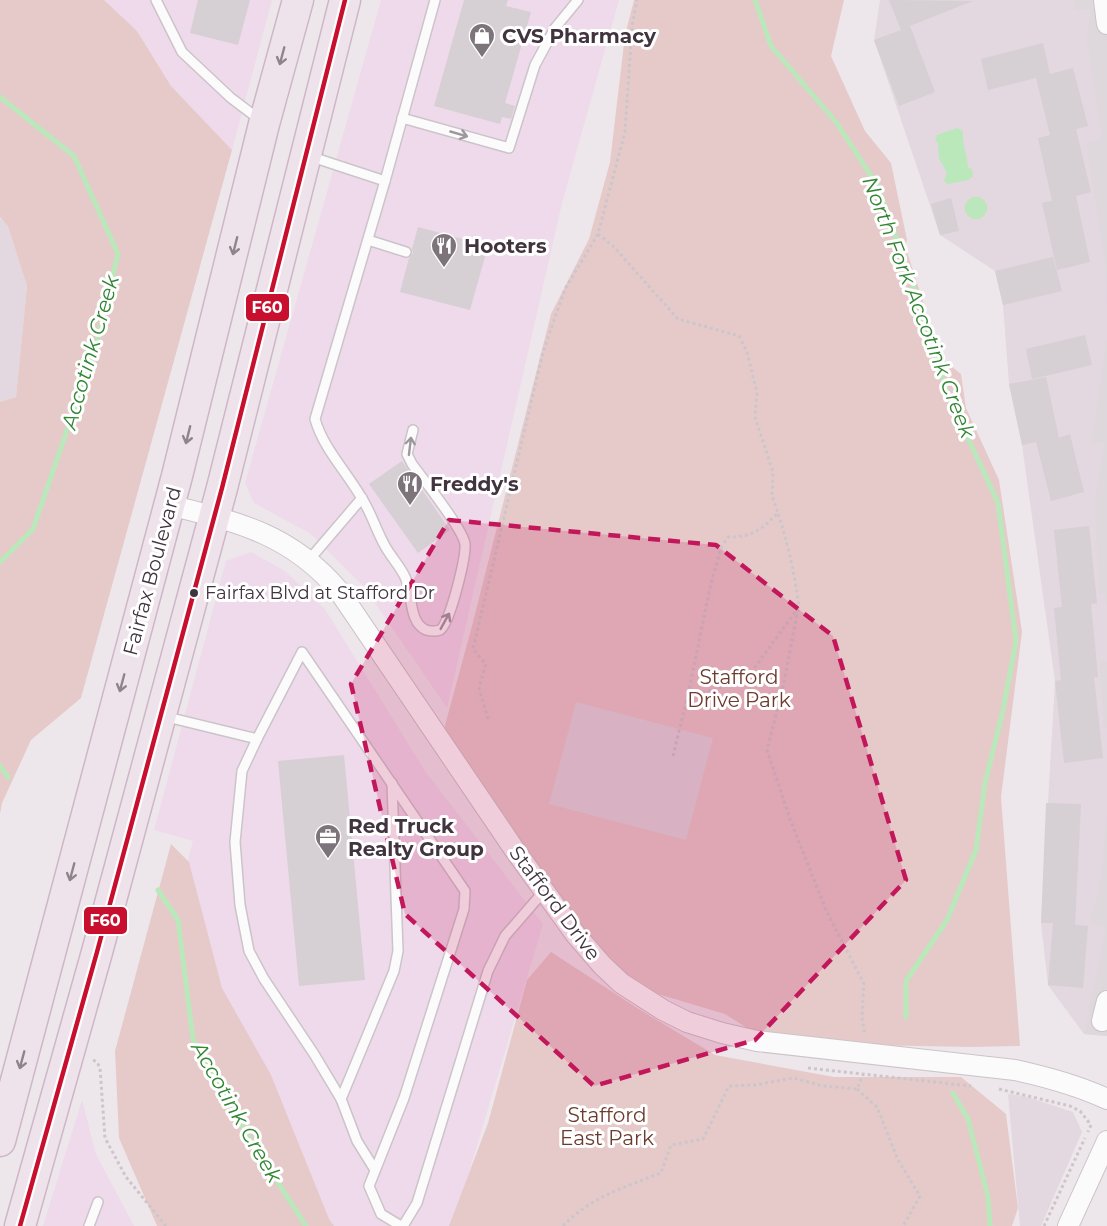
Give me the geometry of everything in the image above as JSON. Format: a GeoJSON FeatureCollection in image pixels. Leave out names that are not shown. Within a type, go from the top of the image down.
{"type":"FeatureCollection","features":[{"type":"Feature","properties":{"kind":"main road","name":"Fairfax Boulevard"},"geometry":{"type":"LineString","coordinates":[[0,1141],[169,505],[264,124],[298,0]]}},
{"type":"Feature","properties":{"kind":"main road"},"geometry":{"type":"LineString","coordinates":[[20,1226],[54,1112],[214,516],[345,0]]}},
{"type":"Feature","properties":{"kind":"street"},"geometry":{"type":"LineString","coordinates":[[1104,0],[1107,24]]}},
{"type":"Feature","properties":{"kind":"street","name":"Stafford Drive"},"geometry":{"type":"LineString","coordinates":[[169,505],[214,516],[279,540],[309,560],[326,576],[339,591],[576,935],[602,965],[643,999],[687,1022],[757,1041],[1015,1070],[1086,1089],[1107,1099]]}},
{"type":"Feature","properties":{"kind":"street"},"geometry":{"type":"LineString","coordinates":[[1102,1021],[1107,1001]]}},
{"type":"Feature","properties":{"kind":"street"},"geometry":{"type":"LineString","coordinates":[[1068,1226],[1107,1141]]}},
{"type":"Feature","properties":{"kind":"lane"},"geometry":{"type":"LineString","coordinates":[[156,0],[182,52],[231,98],[264,124]]}},
{"type":"Feature","properties":{"kind":"lane"},"geometry":{"type":"LineString","coordinates":[[413,430],[407,454],[465,543],[455,598],[448,621],[441,629],[432,632],[417,623],[406,578],[385,546],[362,498],[336,461],[315,418],[386,181],[435,0]]}},
{"type":"Feature","properties":{"kind":"lane"},"geometry":{"type":"LineString","coordinates":[[402,118],[509,148],[535,65],[555,28],[578,0]]}},
{"type":"Feature","properties":{"kind":"lane"},"geometry":{"type":"LineString","coordinates":[[305,154],[386,181]]}},
{"type":"Feature","properties":{"kind":"lane"},"geometry":{"type":"LineString","coordinates":[[368,240],[406,252]]}},
{"type":"Feature","properties":{"kind":"lane"},"geometry":{"type":"LineString","coordinates":[[309,560],[362,498]]}},
{"type":"Feature","properties":{"kind":"lane"},"geometry":{"type":"LineString","coordinates":[[375,1170],[357,1141],[341,1099],[249,951],[240,905],[235,842],[242,771],[302,652],[465,891],[464,909],[404,1098],[369,1186],[381,1214],[402,1226],[417,1203],[488,971],[505,936],[544,891]]}},
{"type":"Feature","properties":{"kind":"lane"},"geometry":{"type":"LineString","coordinates":[[161,715],[257,739]]}},
{"type":"Feature","properties":{"kind":"lane"},"geometry":{"type":"LineString","coordinates":[[341,1099],[394,971],[399,951],[392,783]]}},
{"type":"Feature","properties":{"kind":"lane"},"geometry":{"type":"LineString","coordinates":[[89,1226],[98,1202]]}},
{"type":"Feature","properties":{"kind":"path"},"geometry":{"type":"LineString","coordinates":[[488,719],[479,688],[486,664],[473,649],[543,352],[565,289],[598,234],[625,132],[632,26],[637,0]]}},
{"type":"Feature","properties":{"kind":"path"},"geometry":{"type":"LineString","coordinates":[[598,234],[613,246],[678,319],[739,336],[747,352],[757,393],[755,417],[773,472],[772,496],[789,550],[799,607],[783,687],[767,750],[790,819],[826,910],[864,984],[862,1017],[866,1040]]}},
{"type":"Feature","properties":{"kind":"path"},"geometry":{"type":"LineString","coordinates":[[673,756],[711,583],[721,548],[728,537],[746,537],[764,528],[778,513]]}},
{"type":"Feature","properties":{"kind":"path"},"geometry":{"type":"LineString","coordinates":[[689,690],[700,693],[747,678],[799,607]]}},
{"type":"Feature","properties":{"kind":"path"},"geometry":{"type":"LineString","coordinates":[[93,1060],[100,1068],[105,1138],[126,1177],[166,1226]]}},
{"type":"Feature","properties":{"kind":"path"},"geometry":{"type":"LineString","coordinates":[[808,1068],[976,1087]]}},
{"type":"Feature","properties":{"kind":"path"},"geometry":{"type":"LineString","coordinates":[[857,1089],[863,1075]]}},
{"type":"Feature","properties":{"kind":"path"},"geometry":{"type":"LineString","coordinates":[[563,1226],[574,1214],[609,1194],[661,1173],[671,1145],[703,1138],[729,1086],[755,1085],[793,1078],[823,1086],[857,1089],[877,1107],[898,1160],[920,1196],[903,1226]]}},
{"type":"Feature","properties":{"kind":"path"},"geometry":{"type":"LineString","coordinates":[[999,1089],[1070,1106],[1080,1111],[1091,1125],[1044,1226]]}},
{"type":"Feature","properties":{"kind":"highlighted area"},"geometry":{"type":"Polygon","coordinates":[[[449,520],[716,545],[833,636],[906,880],[755,1040],[594,1086],[405,914],[351,684],[449,520]]]}},
{"type":"Feature","properties":{"kind":"shaded area"},"geometry":{"type":"Polygon","coordinates":[[[104,0],[272,0],[232,150],[171,86],[137,31],[104,0]]]}},
{"type":"Feature","properties":{"kind":"shaded area"},"geometry":{"type":"Polygon","coordinates":[[[381,0],[619,0],[562,203],[447,708],[364,587],[311,534],[254,503],[245,483],[381,0]]]}},
{"type":"Feature","properties":{"kind":"shaded area"},"geometry":{"type":"Polygon","coordinates":[[[880,0],[1107,0],[1107,1036],[1084,1034],[1048,985],[1041,923],[1055,681],[1022,445],[1009,384],[1003,305],[995,271],[940,235],[874,40],[880,0]]]}},
{"type":"Feature","properties":{"kind":"shaded area"},"geometry":{"type":"Polygon","coordinates":[[[1074,0],[1107,0],[1107,307],[1106,267],[1086,143],[1102,139],[1087,39],[1091,9],[1076,10],[1074,0]]]}},
{"type":"Feature","properties":{"kind":"shaded area"},"geometry":{"type":"Polygon","coordinates":[[[957,128],[963,131],[968,167],[972,170],[973,176],[968,180],[948,184],[944,181],[947,173],[939,158],[938,143],[935,139],[937,135],[957,128]]]}},
{"type":"Feature","properties":{"kind":"shaded area"},"geometry":{"type":"Polygon","coordinates":[[[976,197],[984,200],[987,208],[984,216],[976,219],[968,216],[965,208],[968,200],[976,197]]]}},
{"type":"Feature","properties":{"kind":"shaded area"},"geometry":{"type":"Polygon","coordinates":[[[0,218],[8,225],[27,286],[16,397],[0,402],[0,218]]]}},
{"type":"Feature","properties":{"kind":"shaded area"},"geometry":{"type":"Polygon","coordinates":[[[1107,339],[1107,608],[1105,593],[1099,594],[1095,502],[1104,443],[1091,443],[1107,339]]]}},
{"type":"Feature","properties":{"kind":"shaded area"},"geometry":{"type":"Polygon","coordinates":[[[251,552],[285,571],[325,609],[425,771],[543,924],[453,1226],[232,1226],[164,950],[193,841],[154,830],[226,561],[251,552]]]}},
{"type":"Feature","properties":{"kind":"shaded area"},"geometry":{"type":"Polygon","coordinates":[[[1099,661],[1107,661],[1107,727],[1104,728],[1099,661]]]}},
{"type":"Feature","properties":{"kind":"shaded area"},"geometry":{"type":"Polygon","coordinates":[[[576,702],[713,738],[686,840],[549,804],[576,702]]]}},
{"type":"Feature","properties":{"kind":"shaded area"},"geometry":{"type":"Polygon","coordinates":[[[1107,814],[1107,1036],[1084,1034],[1106,927],[1089,922],[1098,894],[1107,814]]]}},
{"type":"Feature","properties":{"kind":"shaded area"},"geometry":{"type":"Polygon","coordinates":[[[1008,1094],[1024,1096],[1073,1112],[1082,1132],[1041,1226],[1020,1226],[1008,1094]]]}},
{"type":"Feature","properties":{"kind":"shaded area"},"geometry":{"type":"Polygon","coordinates":[[[82,1100],[96,1154],[134,1226],[43,1226],[82,1100]]]}},
{"type":"Feature","properties":{"kind":"green space"},"geometry":{"type":"Polygon","coordinates":[[[0,0],[104,0],[137,31],[171,86],[232,150],[81,698],[31,740],[2,803],[0,814],[0,402],[16,397],[27,286],[8,226],[0,217],[0,0]]]}},
{"type":"Feature","properties":{"kind":"green space","name":"Stafford Drive Park"},"geometry":{"type":"Polygon","coordinates":[[[634,0],[844,0],[831,56],[865,131],[891,163],[907,240],[905,246],[937,344],[944,360],[961,374],[966,408],[999,480],[1022,632],[1001,797],[1020,1046],[866,1045],[755,1033],[725,1014],[621,983],[441,740],[551,314],[589,239],[610,162],[625,35],[634,0]]]}},
{"type":"Feature","properties":{"kind":"green space"},"geometry":{"type":"Polygon","coordinates":[[[171,844],[189,862],[222,988],[271,1075],[329,1219],[334,1226],[157,1226],[119,1138],[115,1051],[171,844]]]}},
{"type":"Feature","properties":{"kind":"green space","name":"Stafford East Park"},"geometry":{"type":"Polygon","coordinates":[[[551,952],[715,1055],[834,1077],[961,1077],[1006,1114],[1018,1208],[1012,1226],[449,1226],[488,1123],[527,980],[551,952]]]}},
{"type":"Feature","properties":{"kind":"building"},"geometry":{"type":"Polygon","coordinates":[[[198,0],[250,0],[238,45],[190,33],[198,0]]]}},
{"type":"Feature","properties":{"kind":"building","name":"CVS Pharmacy"},"geometry":{"type":"Polygon","coordinates":[[[464,0],[508,0],[506,6],[531,12],[505,103],[515,106],[511,119],[502,117],[500,124],[434,106],[464,0]]]}},
{"type":"Feature","properties":{"kind":"building"},"geometry":{"type":"Polygon","coordinates":[[[889,0],[973,1],[902,29],[910,26],[935,92],[899,106],[874,40],[901,30],[889,0]]]}},
{"type":"Feature","properties":{"kind":"building"},"geometry":{"type":"Polygon","coordinates":[[[1043,43],[1050,74],[1073,68],[1088,126],[1076,129],[1091,192],[1076,196],[1090,262],[1057,270],[1042,203],[1052,201],[1038,138],[1050,135],[1036,78],[988,90],[981,59],[1043,43]]]}},
{"type":"Feature","properties":{"kind":"building"},"geometry":{"type":"Polygon","coordinates":[[[951,198],[959,231],[940,235],[931,204],[951,198]]]}},
{"type":"Feature","properties":{"kind":"building","name":"Hooters"},"geometry":{"type":"Polygon","coordinates":[[[418,227],[488,246],[470,310],[400,292],[409,258],[413,253],[418,227]]]}},
{"type":"Feature","properties":{"kind":"building"},"geometry":{"type":"Polygon","coordinates":[[[1053,257],[1062,291],[1003,305],[995,271],[1053,257]]]}},
{"type":"Feature","properties":{"kind":"building"},"geometry":{"type":"Polygon","coordinates":[[[1085,335],[1092,365],[1032,379],[1026,349],[1085,335]]]}},
{"type":"Feature","properties":{"kind":"building"},"geometry":{"type":"Polygon","coordinates":[[[1046,377],[1059,438],[1070,434],[1084,492],[1051,501],[1036,442],[1022,445],[1009,384],[1046,377]]]}},
{"type":"Feature","properties":{"kind":"building","name":"Freddy's"},"geometry":{"type":"Polygon","coordinates":[[[402,461],[450,530],[418,553],[369,484],[402,461]]]}},
{"type":"Feature","properties":{"kind":"building"},"geometry":{"type":"Polygon","coordinates":[[[1089,526],[1097,603],[1091,604],[1098,677],[1094,677],[1103,758],[1064,763],[1055,681],[1061,680],[1054,608],[1062,607],[1054,530],[1089,526]]]}},
{"type":"Feature","properties":{"kind":"building"},"geometry":{"type":"Polygon","coordinates":[[[344,755],[365,980],[299,986],[278,761],[344,755]]]}},
{"type":"Feature","properties":{"kind":"building"},"geometry":{"type":"Polygon","coordinates":[[[1046,803],[1081,804],[1075,925],[1088,926],[1083,988],[1048,985],[1053,923],[1041,923],[1046,803]]]}},
{"type":"Feature","properties":{"kind":"waterway","name":"North Fork Accotink Creek"},"geometry":{"type":"LineString","coordinates":[[755,0],[771,46],[836,122],[877,185],[907,267],[948,395],[998,503],[1016,641],[1003,710],[985,783],[976,850],[947,920],[906,981],[906,1017]]}},
{"type":"Feature","properties":{"kind":"waterway","name":"Accotink Creek"},"geometry":{"type":"LineString","coordinates":[[0,97],[74,156],[118,254],[95,349],[33,529],[0,562]]}},
{"type":"Feature","properties":{"kind":"waterway","name":"Accotink Creek"},"geometry":{"type":"LineString","coordinates":[[0,766],[8,777]]}},
{"type":"Feature","properties":{"kind":"waterway","name":"Accotink Creek"},"geometry":{"type":"LineString","coordinates":[[158,890],[178,920],[193,1039],[251,1141],[306,1226]]}},
{"type":"Feature","properties":{"kind":"waterway","name":"North Fork Accotink Creek"},"geometry":{"type":"LineString","coordinates":[[953,1093],[968,1119],[988,1197],[990,1226]]}},
{"type":"Feature","properties":{"kind":"transit line","name":"F60"},"geometry":{"type":"LineString","coordinates":[[20,1226],[97,952],[222,488],[345,0]]}},
{"type":"Feature","properties":{"kind":"place","name":"CVS Pharmacy"},"geometry":{"type":"Point","coordinates":[482,59]}},
{"type":"Feature","properties":{"kind":"place","name":"Hooters"},"geometry":{"type":"Point","coordinates":[444,269]}},
{"type":"Feature","properties":{"kind":"place","name":"Freddy's"},"geometry":{"type":"Point","coordinates":[410,507]}},
{"type":"Feature","properties":{"kind":"place","name":"Fairfax Blvd at Stafford Dr"},"geometry":{"type":"Point","coordinates":[194,593]}},
{"type":"Feature","properties":{"kind":"place","name":"Red Truck Realty Group"},"geometry":{"type":"Point","coordinates":[328,860]}}]}
